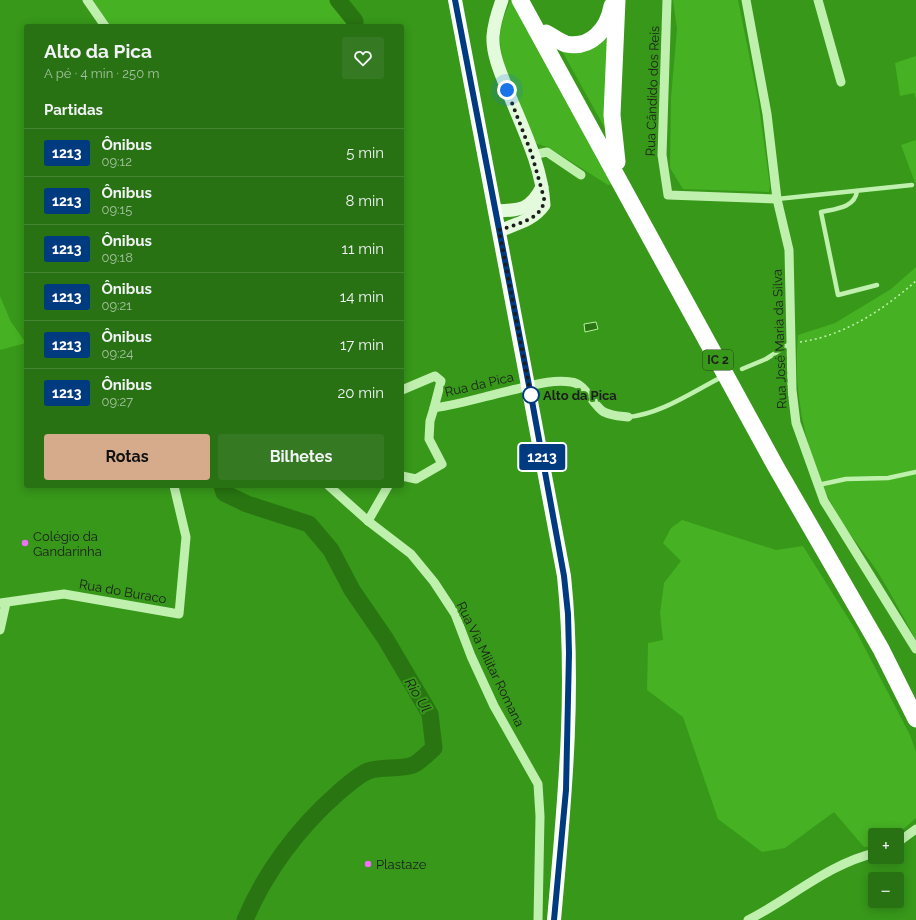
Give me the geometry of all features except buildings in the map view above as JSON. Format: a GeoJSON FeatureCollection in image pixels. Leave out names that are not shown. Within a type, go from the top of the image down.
{"type":"FeatureCollection","features":[{"type":"Feature","properties":{"kind":"highway","name":"IC 2"},"geometry":{"type":"LineString","coordinates":[[520,0],[776,467],[881,649],[916,719]]}},
{"type":"Feature","properties":{"kind":"highway","name":"IC 2"},"geometry":{"type":"LineString","coordinates":[[528,0],[796,487],[879,630],[916,700]]}},
{"type":"Feature","properties":{"kind":"highway"},"geometry":{"type":"LineString","coordinates":[[546,33],[565,44],[579,44],[588,42],[596,37],[605,27],[611,13],[613,0]]}},
{"type":"Feature","properties":{"kind":"highway"},"geometry":{"type":"LineString","coordinates":[[617,0],[612,116],[617,162]]}},
{"type":"Feature","properties":{"kind":"main road"},"geometry":{"type":"LineString","coordinates":[[455,0],[530,386],[564,576],[568,614],[569,653],[566,790],[554,920]]}},
{"type":"Feature","properties":{"kind":"street"},"geometry":{"type":"LineString","coordinates":[[87,0],[104,24]]}},
{"type":"Feature","properties":{"kind":"street","name":"Rua Cândido dos Reis"},"geometry":{"type":"LineString","coordinates":[[667,0],[662,155],[668,195],[777,199]]}},
{"type":"Feature","properties":{"kind":"street","name":"Rua José Maria da Silva"},"geometry":{"type":"LineString","coordinates":[[746,0],[767,114],[777,199],[789,250],[792,390],[796,423],[824,501],[916,649]]}},
{"type":"Feature","properties":{"kind":"street"},"geometry":{"type":"LineString","coordinates":[[818,0],[841,82]]}},
{"type":"Feature","properties":{"kind":"street"},"geometry":{"type":"LineString","coordinates":[[499,230],[538,213],[544,205],[542,187],[532,155],[498,64],[493,37],[500,5]]}},
{"type":"Feature","properties":{"kind":"street"},"geometry":{"type":"LineString","coordinates":[[532,155],[547,152],[581,175]]}},
{"type":"Feature","properties":{"kind":"street"},"geometry":{"type":"LineString","coordinates":[[495,211],[527,207],[537,197],[542,187]]}},
{"type":"Feature","properties":{"kind":"street","name":"Rua da Pica"},"geometry":{"type":"LineString","coordinates":[[404,389],[435,376],[441,381],[434,408],[454,405],[546,382],[572,382],[582,388],[603,411],[615,416],[628,417]]}},
{"type":"Feature","properties":{"kind":"street"},"geometry":{"type":"LineString","coordinates":[[404,476],[416,479],[442,464],[429,439],[430,421],[434,408]]}},
{"type":"Feature","properties":{"kind":"street","name":"Rua do Buraco"},"geometry":{"type":"LineString","coordinates":[[3,603],[64,594],[179,614],[186,537],[174,488]]}},
{"type":"Feature","properties":{"kind":"street","name":"Rua Via Militar Romana"},"geometry":{"type":"LineString","coordinates":[[332,488],[368,521],[412,554],[434,582],[455,614],[471,656],[494,706],[538,784],[540,816],[538,920]]}},
{"type":"Feature","properties":{"kind":"street"},"geometry":{"type":"LineString","coordinates":[[368,521],[387,488]]}},
{"type":"Feature","properties":{"kind":"street"},"geometry":{"type":"LineString","coordinates":[[0,630],[3,603]]}},
{"type":"Feature","properties":{"kind":"street"},"geometry":{"type":"LineString","coordinates":[[904,838],[916,829]]}},
{"type":"Feature","properties":{"kind":"street"},"geometry":{"type":"LineString","coordinates":[[748,920],[771,909],[803,887],[858,857],[868,855]]}},
{"type":"Feature","properties":{"kind":"lane"},"geometry":{"type":"LineString","coordinates":[[777,199],[912,185]]}},
{"type":"Feature","properties":{"kind":"lane"},"geometry":{"type":"LineString","coordinates":[[857,190],[856,197],[849,205],[820,212],[838,295],[877,285]]}},
{"type":"Feature","properties":{"kind":"lane"},"geometry":{"type":"LineString","coordinates":[[742,369],[766,359],[792,343]]}},
{"type":"Feature","properties":{"kind":"lane"},"geometry":{"type":"LineString","coordinates":[[628,417],[642,416],[672,403],[718,379]]}},
{"type":"Feature","properties":{"kind":"lane"},"geometry":{"type":"LineString","coordinates":[[818,485],[846,479],[888,478],[916,472]]}},
{"type":"Feature","properties":{"kind":"path"},"geometry":{"type":"LineString","coordinates":[[792,343],[814,340],[854,325],[896,298],[916,281]]}},
{"type":"Feature","properties":{"kind":"shaded area"},"geometry":{"type":"Polygon","coordinates":[[[92,0],[331,0],[353,22],[352,24],[108,24],[92,0]]]}},
{"type":"Feature","properties":{"kind":"shaded area"},"geometry":{"type":"Polygon","coordinates":[[[511,0],[513,0],[613,184],[608,185],[548,147],[534,143],[512,89],[503,61],[500,35],[501,26],[511,0]]]}},
{"type":"Feature","properties":{"kind":"shaded area"},"geometry":{"type":"Polygon","coordinates":[[[673,0],[738,0],[758,99],[770,186],[769,192],[683,189],[670,168],[671,98],[677,29],[673,0]]]}},
{"type":"Feature","properties":{"kind":"shaded area"},"geometry":{"type":"Polygon","coordinates":[[[612,28],[607,132],[561,49],[612,28]]]}},
{"type":"Feature","properties":{"kind":"shaded area"},"geometry":{"type":"Polygon","coordinates":[[[916,56],[916,99],[914,93],[900,96],[895,63],[916,56]]]}},
{"type":"Feature","properties":{"kind":"shaded area"},"geometry":{"type":"Polygon","coordinates":[[[916,140],[916,185],[901,145],[916,140]]]}},
{"type":"Feature","properties":{"kind":"shaded area"},"geometry":{"type":"Polygon","coordinates":[[[916,267],[916,640],[877,571],[840,519],[819,476],[811,453],[800,406],[797,358],[798,335],[835,323],[891,289],[916,267]]]}},
{"type":"Feature","properties":{"kind":"shaded area"},"geometry":{"type":"Polygon","coordinates":[[[0,296],[11,322],[24,340],[24,344],[0,350],[0,296]]]}},
{"type":"Feature","properties":{"kind":"shaded area"},"geometry":{"type":"Polygon","coordinates":[[[596,322],[598,329],[585,332],[584,324],[596,322]]]}},
{"type":"Feature","properties":{"kind":"shaded area"},"geometry":{"type":"Polygon","coordinates":[[[682,520],[776,550],[803,546],[855,629],[910,735],[916,752],[916,818],[904,829],[868,828],[868,847],[864,847],[834,812],[785,848],[762,852],[718,819],[683,717],[647,690],[648,643],[663,640],[660,613],[664,583],[681,561],[663,543],[671,528],[682,520]]]}},
{"type":"Feature","properties":{"kind":"waterway","name":"Rio Ul"},"geometry":{"type":"LineString","coordinates":[[338,0],[355,21],[355,24]]}},
{"type":"Feature","properties":{"kind":"waterway","name":"Rio Ul"},"geometry":{"type":"LineString","coordinates":[[223,488],[224,493],[247,504],[309,524],[331,550],[352,590],[385,638],[430,714],[434,748],[416,764],[368,771],[356,778],[338,793],[310,820],[284,851],[262,885],[245,920]]}},
{"type":"Feature","properties":{"kind":"bus line","name":"1213"},"geometry":{"type":"LineString","coordinates":[[455,0],[462,30],[564,576],[568,614],[569,653],[566,790],[554,920]]}},
{"type":"Feature","properties":{"kind":"place","name":"Alto da Pica"},"geometry":{"type":"Point","coordinates":[531,395]}},
{"type":"Feature","properties":{"kind":"place","name":"Colégio da Gandarinha"},"geometry":{"type":"Point","coordinates":[25,543]}},
{"type":"Feature","properties":{"kind":"place","name":"Plastaze"},"geometry":{"type":"Point","coordinates":[368,864]}},
{"type":"Feature","properties":{"kind":"route"},"geometry":{"type":"LineString","coordinates":[[507,90],[532,155],[544,198],[544,205],[538,213],[530,218],[499,230],[532,401],[531,395]]}}]}
